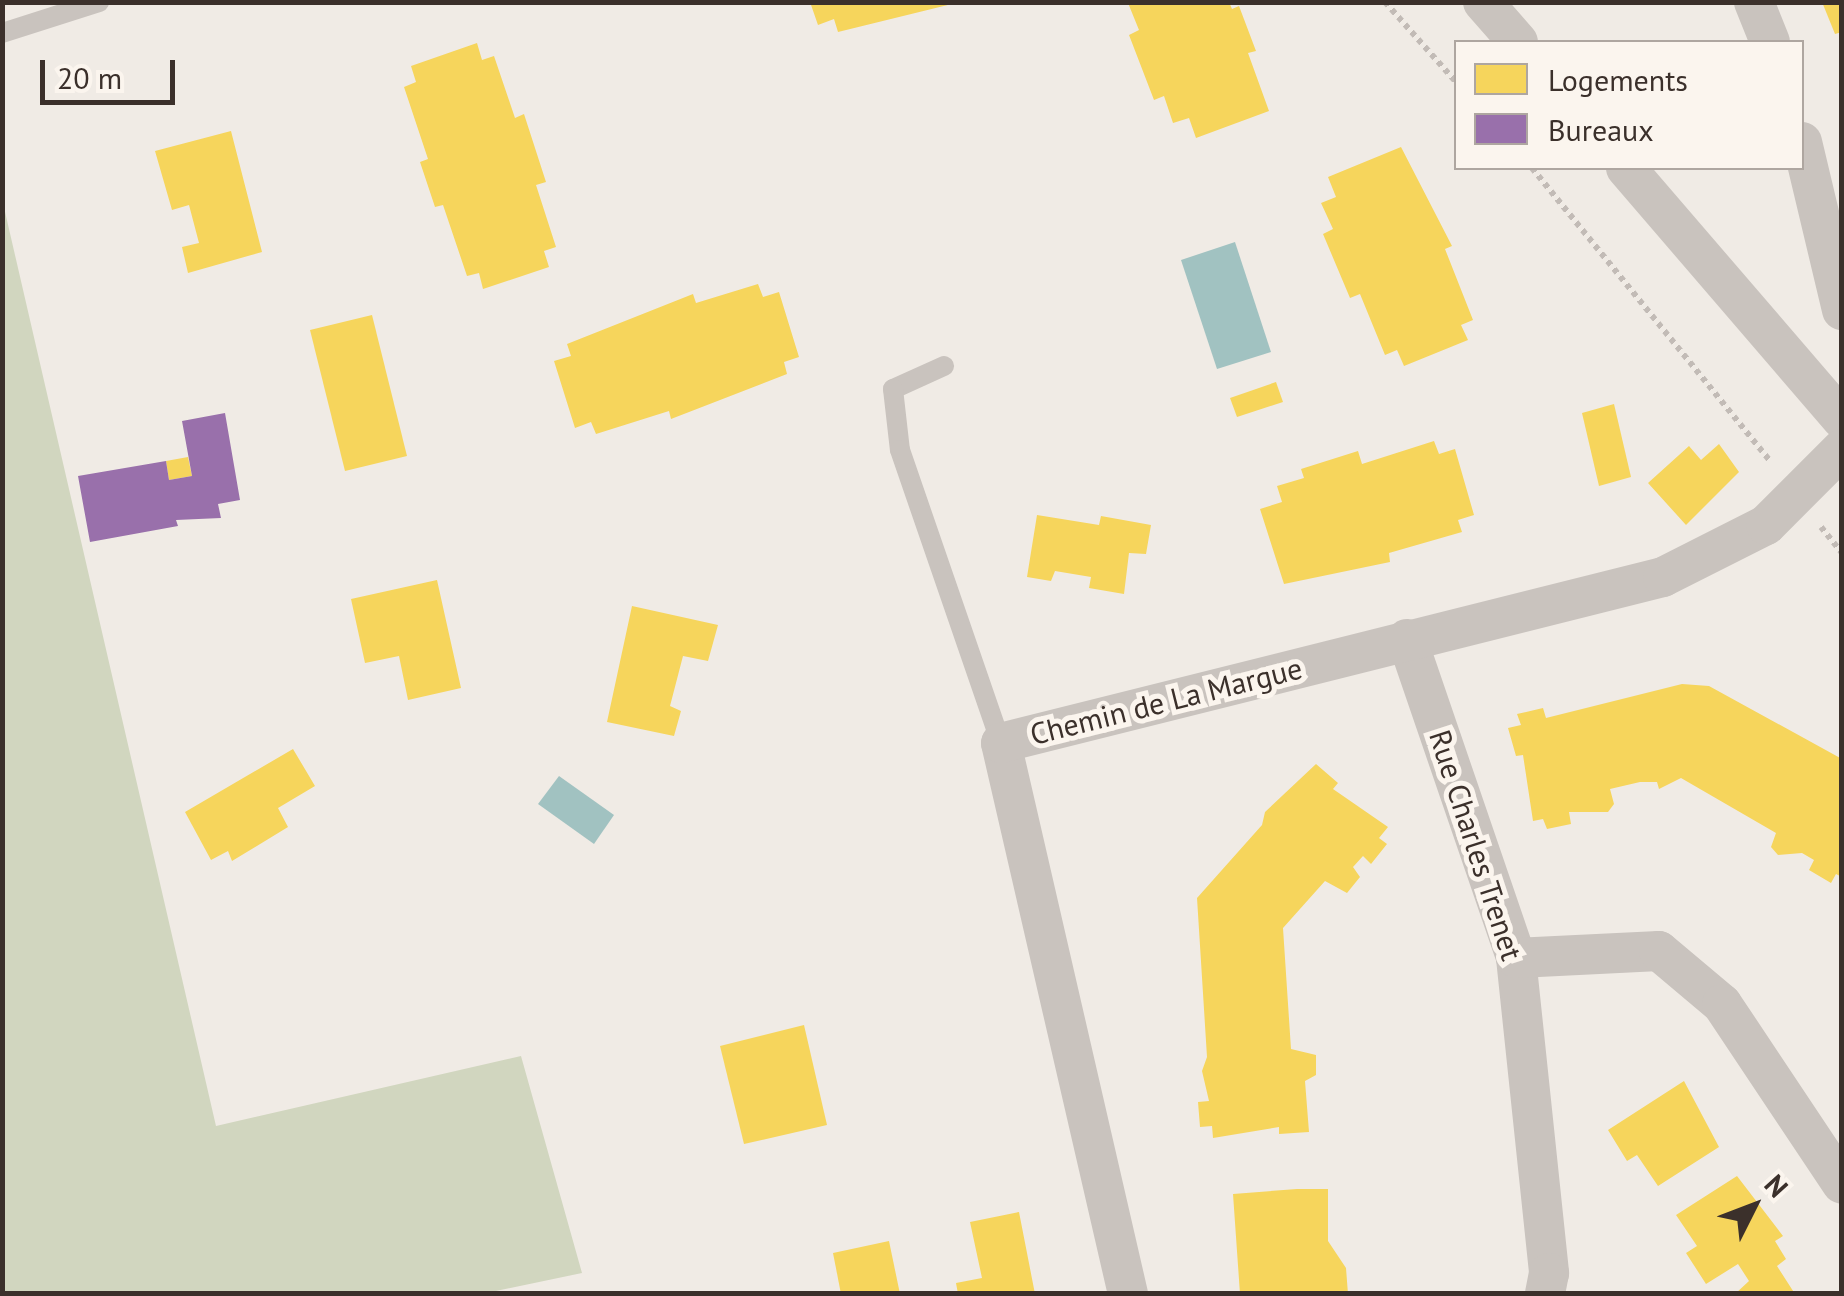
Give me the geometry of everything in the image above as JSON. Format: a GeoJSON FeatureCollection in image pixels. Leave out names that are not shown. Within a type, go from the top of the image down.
{"type":"FeatureCollection","features":[{"type":"Feature","properties":{"kind":"street"},"geometry":{"type":"LineString","coordinates":[[1483,2],[1516,40]]}},
{"type":"Feature","properties":{"kind":"street"},"geometry":{"type":"LineString","coordinates":[[1754,2],[1769,40]]}},
{"type":"Feature","properties":{"kind":"street"},"geometry":{"type":"LineString","coordinates":[[1804,150],[1842,310]]}},
{"type":"Feature","properties":{"kind":"street"},"geometry":{"type":"LineString","coordinates":[[1628,170],[1837,401]]}},
{"type":"Feature","properties":{"kind":"street","name":"Chemin de La Margue"},"geometry":{"type":"LineString","coordinates":[[1128,1294],[1001,743],[1663,577],[1732,547],[1798,497],[1842,449]]}},
{"type":"Feature","properties":{"kind":"street","name":"Rue Charles Trenet"},"geometry":{"type":"LineString","coordinates":[[1407,639],[1516,958],[1549,1273],[1545,1294]]}},
{"type":"Feature","properties":{"kind":"street"},"geometry":{"type":"LineString","coordinates":[[1516,958],[1658,951],[1722,1004],[1842,1184]]}},
{"type":"Feature","properties":{"kind":"lane"},"geometry":{"type":"LineString","coordinates":[[2,33],[99,2]]}},
{"type":"Feature","properties":{"kind":"lane"},"geometry":{"type":"LineString","coordinates":[[944,366],[893,389],[900,450],[1001,743]]}},
{"type":"Feature","properties":{"kind":"path"},"geometry":{"type":"LineString","coordinates":[[1385,2],[1454,80]]}},
{"type":"Feature","properties":{"kind":"path"},"geometry":{"type":"LineString","coordinates":[[1534,170],[1660,317],[1776,469]]}},
{"type":"Feature","properties":{"kind":"path"},"geometry":{"type":"LineString","coordinates":[[1824,530],[1842,552]]}},
{"type":"Feature","properties":{"kind":"green space"},"geometry":{"type":"Polygon","coordinates":[[[3,203],[216,1126],[521,1056],[582,1273],[482,1294],[3,1293],[3,203]]]}},
{"type":"Feature","properties":{"kind":"water"},"geometry":{"type":"Polygon","coordinates":[[[1235,242],[1271,352],[1217,369],[1181,260],[1235,242]]]}},
{"type":"Feature","properties":{"kind":"water"},"geometry":{"type":"Polygon","coordinates":[[[559,776],[614,815],[594,844],[538,804],[559,776]]]}},
{"type":"Feature","properties":{"kind":"building: Logements"},"geometry":{"type":"Polygon","coordinates":[[[810,2],[956,3],[838,32],[834,19],[818,25],[810,2]]]}},
{"type":"Feature","properties":{"kind":"building: Logements"},"geometry":{"type":"Polygon","coordinates":[[[1229,2],[1232,9],[1239,6],[1256,51],[1248,53],[1269,111],[1196,138],[1189,118],[1173,123],[1164,96],[1154,100],[1129,35],[1139,30],[1128,3],[1229,2]]]}},
{"type":"Feature","properties":{"kind":"building: Logements"},"geometry":{"type":"Polygon","coordinates":[[[1822,2],[1842,2],[1842,32],[1835,34],[1822,2]]]}},
{"type":"Feature","properties":{"kind":"building: Logements"},"geometry":{"type":"Polygon","coordinates":[[[477,43],[482,60],[494,56],[515,118],[524,114],[546,182],[536,185],[556,247],[544,251],[549,267],[483,289],[479,273],[467,276],[443,205],[435,207],[420,162],[428,159],[404,87],[416,82],[411,66],[477,43]]]}},
{"type":"Feature","properties":{"kind":"building: Logements"},"geometry":{"type":"Polygon","coordinates":[[[231,131],[262,252],[188,273],[182,247],[199,243],[189,205],[172,210],[155,151],[231,131]]]}},
{"type":"Feature","properties":{"kind":"building: Logements"},"geometry":{"type":"Polygon","coordinates":[[[1401,147],[1452,246],[1445,249],[1473,320],[1461,325],[1468,340],[1404,366],[1397,350],[1385,355],[1360,294],[1350,298],[1323,234],[1333,229],[1321,203],[1336,197],[1328,177],[1401,147]]]}},
{"type":"Feature","properties":{"kind":"building: Logements"},"geometry":{"type":"Polygon","coordinates":[[[758,284],[763,297],[779,292],[799,357],[784,362],[787,374],[671,419],[669,411],[596,434],[591,422],[575,428],[554,361],[571,356],[567,344],[693,294],[696,303],[758,284]]]}},
{"type":"Feature","properties":{"kind":"building: Logements"},"geometry":{"type":"Polygon","coordinates":[[[372,315],[407,456],[345,471],[310,330],[372,315]]]}},
{"type":"Feature","properties":{"kind":"building: Logements"},"geometry":{"type":"Polygon","coordinates":[[[1276,382],[1283,402],[1237,417],[1230,398],[1276,382]]]}},
{"type":"Feature","properties":{"kind":"building: Logements"},"geometry":{"type":"Polygon","coordinates":[[[1614,404],[1631,477],[1599,486],[1582,413],[1614,404]]]}},
{"type":"Feature","properties":{"kind":"building: Logements"},"geometry":{"type":"Polygon","coordinates":[[[1434,441],[1439,454],[1455,449],[1474,515],[1458,520],[1462,532],[1389,553],[1390,562],[1284,584],[1260,509],[1282,502],[1277,486],[1304,478],[1301,469],[1358,451],[1362,464],[1434,441]]]}},
{"type":"Feature","properties":{"kind":"building: Logements"},"geometry":{"type":"Polygon","coordinates":[[[1719,444],[1739,472],[1686,525],[1648,483],[1689,446],[1701,460],[1719,444]]]}},
{"type":"Feature","properties":{"kind":"building: Logements"},"geometry":{"type":"Polygon","coordinates":[[[188,457],[192,476],[169,480],[166,461],[188,457]]]}},
{"type":"Feature","properties":{"kind":"building: Logements"},"geometry":{"type":"Polygon","coordinates":[[[1037,515],[1099,525],[1101,516],[1151,525],[1146,554],[1129,553],[1124,594],[1089,588],[1091,577],[1055,571],[1051,581],[1027,577],[1037,515]]]}},
{"type":"Feature","properties":{"kind":"building: Logements"},"geometry":{"type":"Polygon","coordinates":[[[437,580],[461,688],[408,700],[399,656],[365,663],[351,599],[437,580]]]}},
{"type":"Feature","properties":{"kind":"building: Logements"},"geometry":{"type":"Polygon","coordinates":[[[632,606],[718,625],[708,661],[683,656],[670,706],[681,711],[674,736],[607,722],[632,606]]]}},
{"type":"Feature","properties":{"kind":"building: Logements"},"geometry":{"type":"Polygon","coordinates":[[[1682,684],[1709,686],[1842,759],[1842,877],[1836,874],[1831,883],[1809,870],[1814,860],[1802,853],[1778,855],[1771,847],[1776,833],[1681,778],[1659,789],[1657,782],[1640,782],[1610,789],[1614,804],[1608,812],[1569,812],[1571,824],[1547,829],[1543,819],[1533,821],[1523,755],[1516,756],[1508,728],[1521,725],[1517,714],[1543,708],[1546,718],[1682,684]]]}},
{"type":"Feature","properties":{"kind":"building: Logements"},"geometry":{"type":"Polygon","coordinates":[[[293,749],[315,786],[278,808],[288,827],[232,861],[228,851],[211,860],[185,812],[293,749]]]}},
{"type":"Feature","properties":{"kind":"building: Logements"},"geometry":{"type":"Polygon","coordinates":[[[1316,764],[1338,783],[1333,789],[1388,827],[1379,838],[1387,844],[1371,864],[1363,856],[1353,867],[1360,877],[1347,893],[1325,881],[1283,928],[1291,1049],[1316,1055],[1316,1075],[1305,1081],[1309,1132],[1279,1134],[1279,1127],[1213,1138],[1212,1126],[1200,1127],[1198,1102],[1209,1101],[1202,1071],[1207,1057],[1197,898],[1262,825],[1265,812],[1316,764]]]}},
{"type":"Feature","properties":{"kind":"building: Logements"},"geometry":{"type":"Polygon","coordinates":[[[804,1025],[827,1125],[744,1144],[720,1046],[804,1025]]]}},
{"type":"Feature","properties":{"kind":"building: Logements"},"geometry":{"type":"Polygon","coordinates":[[[1684,1081],[1719,1147],[1658,1186],[1637,1155],[1627,1161],[1608,1130],[1684,1081]]]}},
{"type":"Feature","properties":{"kind":"building: Logements"},"geometry":{"type":"Polygon","coordinates":[[[1737,1176],[1783,1236],[1775,1241],[1786,1259],[1777,1266],[1795,1294],[1735,1294],[1749,1281],[1738,1264],[1706,1284],[1686,1253],[1697,1246],[1676,1215],[1737,1176]]]}},
{"type":"Feature","properties":{"kind":"building: Logements"},"geometry":{"type":"Polygon","coordinates":[[[1328,1189],[1328,1241],[1346,1268],[1348,1294],[1240,1294],[1233,1194],[1328,1189]]]}},
{"type":"Feature","properties":{"kind":"building: Logements"},"geometry":{"type":"Polygon","coordinates":[[[1019,1212],[1035,1294],[958,1294],[956,1283],[982,1278],[970,1222],[1019,1212]]]}},
{"type":"Feature","properties":{"kind":"building: Logements"},"geometry":{"type":"Polygon","coordinates":[[[889,1241],[900,1294],[841,1294],[833,1253],[889,1241]]]}},
{"type":"Feature","properties":{"kind":"building: Bureaux"},"geometry":{"type":"Polygon","coordinates":[[[225,413],[240,500],[218,504],[221,518],[176,520],[178,526],[90,542],[78,476],[166,461],[169,480],[192,476],[182,421],[225,413]]]}}]}
